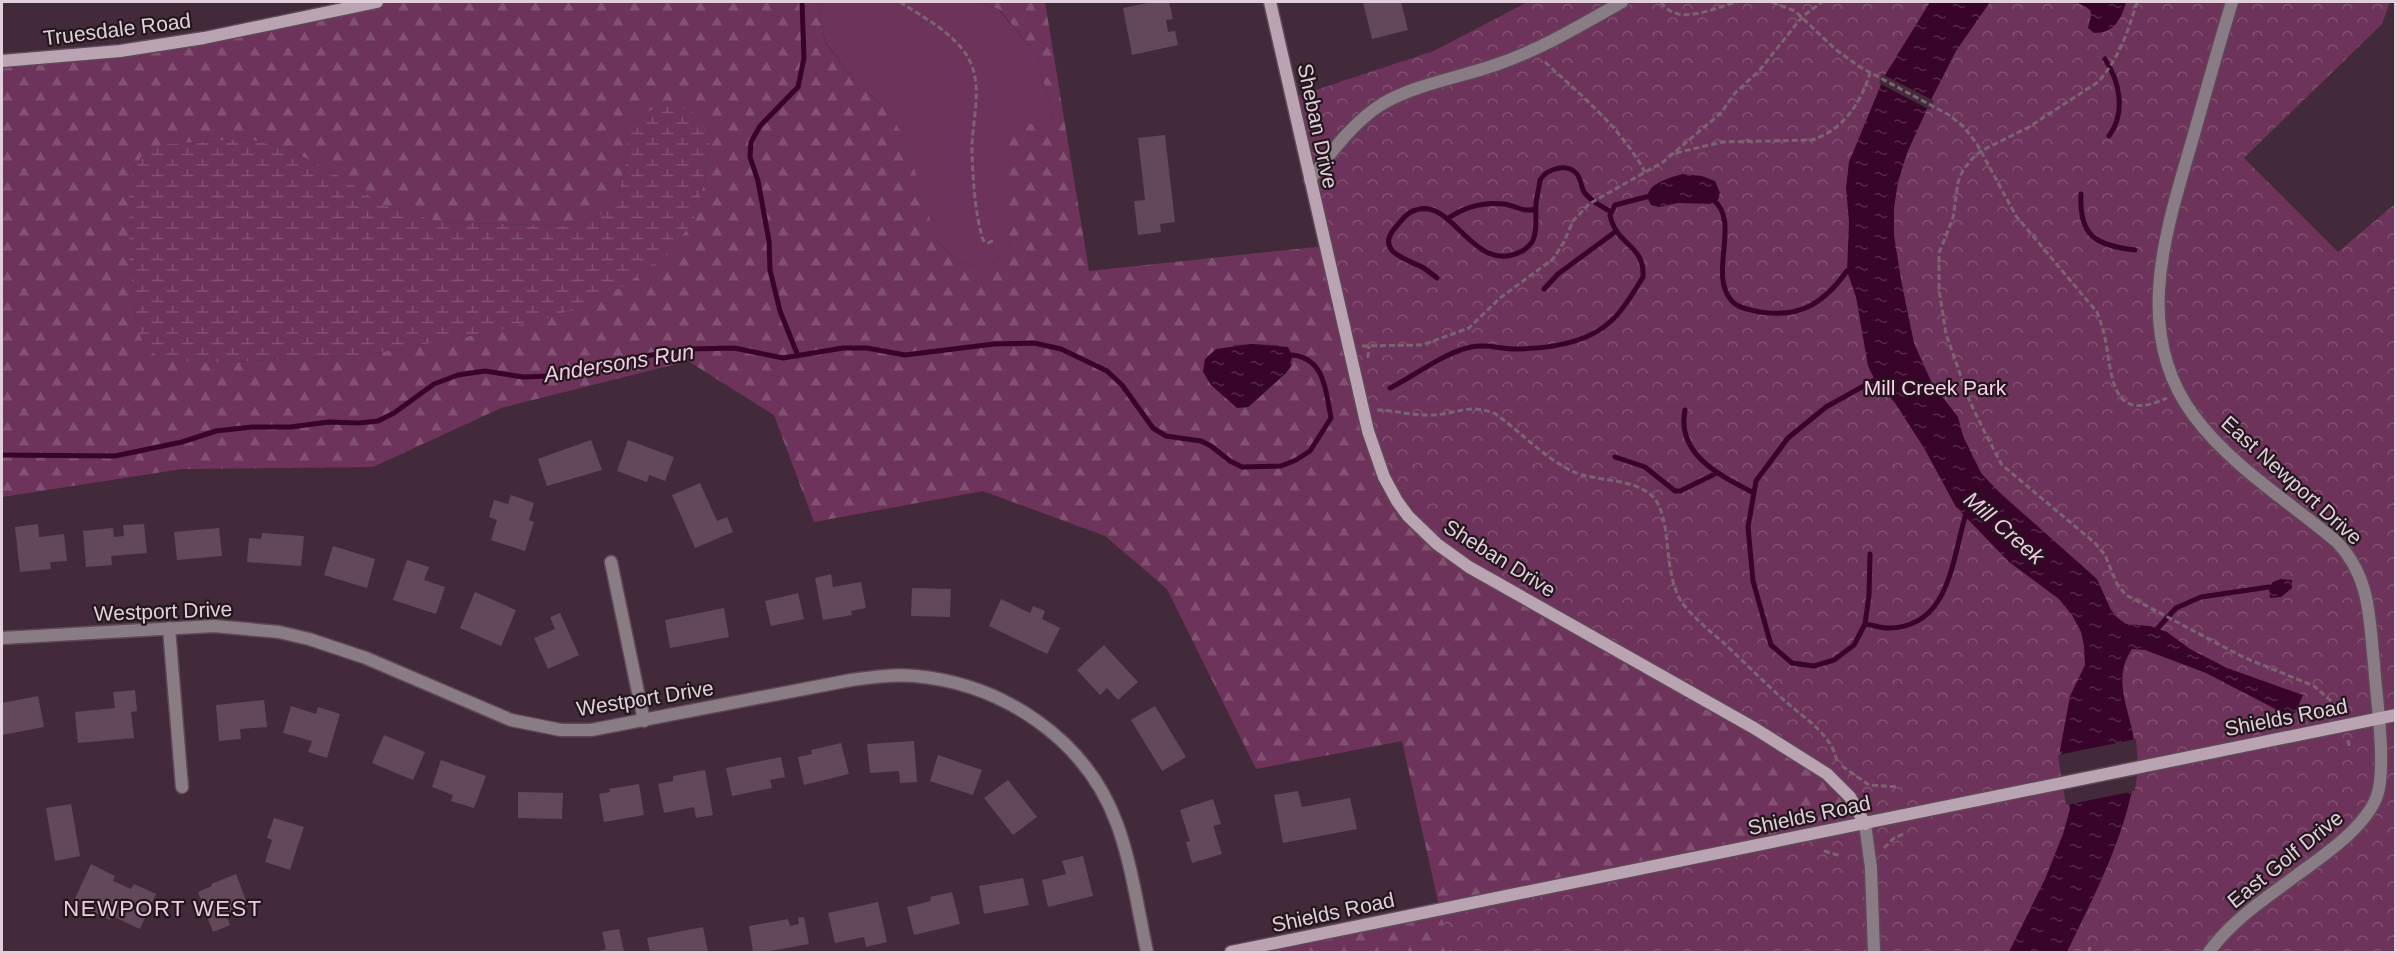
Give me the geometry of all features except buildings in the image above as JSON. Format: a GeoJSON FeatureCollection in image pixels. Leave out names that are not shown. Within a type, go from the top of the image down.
{"type":"FeatureCollection","features":[{"type":"Feature","properties":{"kind":"street","name":"Truesdale Road"},"geometry":{"type":"LineString","coordinates":[[2,61],[120,51],[204,38],[377,2]]}},
{"type":"Feature","properties":{"kind":"street","name":"Sheban Drive"},"geometry":{"type":"LineString","coordinates":[[1270,2],[1368,431],[1384,477],[1397,501],[1424,533],[1469,567],[1744,722],[1827,774],[1850,797],[1865,824]]}},
{"type":"Feature","properties":{"kind":"street"},"geometry":{"type":"LineString","coordinates":[[1310,180],[1342,140],[1365,117],[1384,103],[1532,50],[1622,2]]}},
{"type":"Feature","properties":{"kind":"street","name":"East Newport Drive"},"geometry":{"type":"LineString","coordinates":[[2232,2],[2168,225],[2159,285],[2160,332],[2168,364],[2180,393],[2193,415],[2230,456],[2312,521],[2351,556],[2361,576],[2368,602],[2378,718]]}},
{"type":"Feature","properties":{"kind":"street"},"geometry":{"type":"LineString","coordinates":[[611,562],[644,721]]}},
{"type":"Feature","properties":{"kind":"street","name":"Westport Drive"},"geometry":{"type":"LineString","coordinates":[[2,638],[169,628],[236,627],[279,632],[309,639],[366,658],[493,714],[534,726],[561,730],[591,730],[851,680],[884,676],[913,676],[976,688],[1032,716],[1060,740],[1082,764],[1105,798],[1126,851],[1147,952]]}},
{"type":"Feature","properties":{"kind":"street"},"geometry":{"type":"LineString","coordinates":[[169,628],[182,787]]}},
{"type":"Feature","properties":{"kind":"street","name":"Shields Road"},"geometry":{"type":"LineString","coordinates":[[1231,952],[2396,715]]}},
{"type":"Feature","properties":{"kind":"street","name":"East Golf Drive"},"geometry":{"type":"LineString","coordinates":[[2209,952],[2254,907],[2332,849],[2360,822],[2377,796],[2381,750],[2378,718]]}},
{"type":"Feature","properties":{"kind":"street"},"geometry":{"type":"LineString","coordinates":[[1865,824],[1871,868],[1874,952]]}},
{"type":"Feature","properties":{"kind":"path"},"geometry":{"type":"LineString","coordinates":[[900,2],[946,33],[963,51],[973,69],[977,87],[972,150],[978,223],[983,240],[988,243],[994,240]]}},
{"type":"Feature","properties":{"kind":"path"},"geometry":{"type":"LineString","coordinates":[[1662,2],[1665,7],[1684,15],[1697,14],[1737,2]]}},
{"type":"Feature","properties":{"kind":"path"},"geometry":{"type":"LineString","coordinates":[[1772,2],[1788,6],[1835,49],[1871,74],[1937,109],[1964,127],[1981,152],[2016,216],[2097,312],[2104,331],[2111,377],[2115,390],[2122,399],[2131,404],[2143,405],[2180,393]]}},
{"type":"Feature","properties":{"kind":"path"},"geometry":{"type":"LineString","coordinates":[[1348,345],[1422,345],[1469,328],[1500,298],[1553,259],[1564,242],[1573,221],[1589,204],[1674,154],[1721,113],[1735,93],[1759,71],[1802,17],[1822,2]]}},
{"type":"Feature","properties":{"kind":"path"},"geometry":{"type":"LineString","coordinates":[[2137,2],[2121,49],[2098,82],[2029,128],[1981,152],[1963,170],[1958,182],[1953,218],[1939,253],[1939,290],[1946,334],[1970,402],[2002,465],[2095,543],[2105,555],[2117,584],[2126,594],[2250,660],[2314,686],[2343,712]]}},
{"type":"Feature","properties":{"kind":"path"},"geometry":{"type":"LineString","coordinates":[[1532,50],[1590,104],[1636,155],[1645,172]]}},
{"type":"Feature","properties":{"kind":"path"},"geometry":{"type":"LineString","coordinates":[[1674,154],[1722,142],[1802,140],[1826,135],[1840,125],[1860,101],[1871,74]]}},
{"type":"Feature","properties":{"kind":"path"},"geometry":{"type":"LineString","coordinates":[[1378,410],[1426,416],[1447,414],[1470,407],[1482,409],[1494,413],[1567,469],[1630,486],[1653,496],[1665,524],[1666,550],[1672,577],[1683,603],[1826,737],[1835,751],[1837,762],[1869,785],[1898,787]]}},
{"type":"Feature","properties":{"kind":"path"},"geometry":{"type":"LineString","coordinates":[[1884,848],[1894,838],[1906,832]]}},
{"type":"Feature","properties":{"kind":"path"},"geometry":{"type":"LineString","coordinates":[[1824,851],[1841,856]]}},
{"type":"Feature","properties":{"kind":"path"},"geometry":{"type":"LineString","coordinates":[[2090,947],[2090,952]]}},
{"type":"Feature","properties":{"kind":"green space"},"geometry":{"type":"Polygon","coordinates":[[[377,2],[818,2],[825,42],[851,77],[888,111],[905,139],[937,241],[956,260],[983,270],[1010,250],[1000,133],[1053,117],[1036,54],[1000,10],[980,2],[1045,2],[1089,271],[1325,246],[1292,98],[1434,51],[1528,2],[2395,952],[1231,952],[1440,910],[1402,741],[1256,769],[1167,589],[1105,536],[983,491],[814,522],[774,415],[688,361],[501,408],[373,467],[182,469],[2,497],[2,61],[120,51],[377,2]],[[628,131],[625,170],[617,199],[599,216],[567,226],[439,222],[381,204],[343,178],[288,149],[248,139],[168,144],[129,183],[129,258],[136,324],[212,363],[365,355],[486,333],[694,220],[704,182],[710,141],[628,131]],[[1233,345],[1237,408],[1249,407],[1286,373],[1278,345],[1233,345]]]}},
{"type":"Feature","properties":{"kind":"green space"},"geometry":{"type":"Polygon","coordinates":[[[818,2],[980,2],[999,10],[1036,54],[1053,117],[1001,133],[1010,250],[983,270],[956,260],[937,241],[921,193],[888,111],[851,77],[825,41],[818,2]]]}},
{"type":"Feature","properties":{"kind":"green space","name":"Mill Creek Park"},"geometry":{"type":"Polygon","coordinates":[[[1528,2],[2390,2],[2382,24],[2244,158],[2338,252],[2395,204],[2395,952],[1450,952],[1440,910],[1864,824],[1827,774],[1437,544],[1384,477],[1292,98],[1434,51],[1528,2]]]}},
{"type":"Feature","properties":{"kind":"green space"},"geometry":{"type":"Polygon","coordinates":[[[678,105],[698,115],[710,141],[704,182],[694,220],[667,256],[620,288],[556,316],[486,333],[365,355],[212,363],[162,360],[144,346],[136,324],[129,258],[129,183],[142,155],[168,144],[248,139],[288,149],[343,178],[381,204],[439,222],[567,226],[599,216],[617,199],[625,170],[628,131],[635,116],[660,107],[678,105]]]}},
{"type":"Feature","properties":{"kind":"water","name":"Mill Creek"},"geometry":{"type":"Polygon","coordinates":[[[1930,2],[1990,2],[1956,51],[1933,96],[1907,153],[1898,182],[1894,208],[1894,235],[1914,343],[1933,385],[1958,417],[1963,436],[1981,473],[1999,492],[2097,579],[2111,610],[2119,619],[2126,624],[2150,626],[2167,632],[2190,649],[2227,668],[2303,695],[2295,713],[2287,715],[2206,673],[2145,650],[2132,649],[2126,660],[2122,681],[2134,738],[2135,767],[2065,782],[2060,750],[2070,696],[2085,665],[2081,632],[2072,615],[2059,599],[2009,562],[1956,507],[1924,448],[1895,403],[1875,380],[1868,366],[1856,297],[1847,271],[1849,222],[1846,188],[1849,162],[1885,75],[1930,2]]]}},
{"type":"Feature","properties":{"kind":"water"},"geometry":{"type":"Polygon","coordinates":[[[2075,2],[2126,2],[2122,14],[2112,28],[2094,33],[2088,28],[2089,9],[2075,2]]]}},
{"type":"Feature","properties":{"kind":"water"},"geometry":{"type":"Polygon","coordinates":[[[1682,174],[1702,176],[1715,181],[1720,193],[1718,200],[1710,204],[1678,203],[1659,207],[1651,205],[1648,198],[1652,188],[1682,174]]]}},
{"type":"Feature","properties":{"kind":"water"},"geometry":{"type":"Polygon","coordinates":[[[1252,344],[1288,347],[1292,355],[1291,366],[1248,407],[1237,408],[1211,385],[1203,372],[1205,359],[1216,349],[1252,344]]]}},
{"type":"Feature","properties":{"kind":"water"},"geometry":{"type":"Polygon","coordinates":[[[2281,579],[2292,580],[2292,588],[2281,597],[2270,598],[2269,587],[2273,582],[2281,579]]]}},
{"type":"Feature","properties":{"kind":"water"},"geometry":{"type":"Polygon","coordinates":[[[2065,783],[2132,791],[2120,833],[2104,874],[2067,952],[2009,952],[2045,879],[2063,834],[2070,809],[2065,783]]]}},
{"type":"Feature","properties":{"kind":"pier"},"geometry":{"type":"Polygon","coordinates":[[[1882,74],[1934,101],[1930,110],[1879,83],[1882,74]]]}},
{"type":"Feature","properties":{"kind":"pier"},"geometry":{"type":"Polygon","coordinates":[[[2136,739],[2138,767],[2135,791],[2066,805],[2058,755],[2136,739]]]}},
{"type":"Feature","properties":{"kind":"waterway"},"geometry":{"type":"LineString","coordinates":[[798,356],[780,311],[770,270],[769,241],[758,181],[750,157],[751,142],[760,126],[798,87],[804,58],[802,2]]}},
{"type":"Feature","properties":{"kind":"waterway"},"geometry":{"type":"LineString","coordinates":[[2105,59],[2114,78],[2119,98],[2118,118],[2109,136]]}},
{"type":"Feature","properties":{"kind":"waterway"},"geometry":{"type":"LineString","coordinates":[[1437,278],[1395,253],[1389,243],[1395,228],[1413,211],[1430,209],[1442,215],[1478,247],[1491,254],[1507,256],[1524,250],[1532,241],[1540,180],[1552,170],[1557,168],[1573,170],[1587,195],[1611,212]]}},
{"type":"Feature","properties":{"kind":"waterway"},"geometry":{"type":"LineString","coordinates":[[2081,194],[2083,220],[2092,236],[2109,245],[2135,250]]}},
{"type":"Feature","properties":{"kind":"waterway","name":"Andersons Run"},"geometry":{"type":"LineString","coordinates":[[1390,388],[1440,359],[1471,347],[1538,348],[1578,340],[1601,329],[1620,312],[1643,277],[1640,258],[1618,233],[1610,215],[1615,205],[1654,195]]}},
{"type":"Feature","properties":{"kind":"waterway","name":"Andersons Run"},"geometry":{"type":"LineString","coordinates":[[1712,199],[1720,208],[1724,220],[1723,276],[1725,289],[1737,305],[1760,312],[1788,313],[1799,310],[1820,300],[1847,271],[1853,270]]}},
{"type":"Feature","properties":{"kind":"waterway"},"geometry":{"type":"LineString","coordinates":[[1447,219],[1466,209],[1488,204],[1507,205],[1527,210],[1536,209]]}},
{"type":"Feature","properties":{"kind":"waterway"},"geometry":{"type":"LineString","coordinates":[[1544,289],[1558,274],[1615,232]]}},
{"type":"Feature","properties":{"kind":"waterway","name":"Andersons Run"},"geometry":{"type":"LineString","coordinates":[[2,455],[115,456],[182,442],[216,431],[252,427],[290,427],[329,422],[378,421],[394,413],[434,384],[458,375],[485,371],[523,377],[551,376],[613,361],[690,349],[734,348],[783,358],[843,348],[867,348],[905,355],[994,344],[1034,343],[1061,349],[1107,371],[1122,385],[1153,428],[1166,436],[1201,441],[1242,467],[1281,466],[1310,451],[1331,418],[1325,387],[1318,369],[1311,362],[1292,355]]}},
{"type":"Feature","properties":{"kind":"waterway"},"geometry":{"type":"LineString","coordinates":[[1870,554],[1869,595],[1865,624],[1854,645],[1834,660],[1814,666],[1792,663],[1771,645],[1753,581],[1748,527],[1756,481],[1788,438],[1826,407],[1880,377]]}},
{"type":"Feature","properties":{"kind":"waterway"},"geometry":{"type":"LineString","coordinates":[[1685,410],[1684,426],[1687,440],[1694,452],[1715,471],[1754,493]]}},
{"type":"Feature","properties":{"kind":"waterway"},"geometry":{"type":"LineString","coordinates":[[1615,457],[1645,467],[1675,491],[1680,491],[1717,473]]}},
{"type":"Feature","properties":{"kind":"waterway","name":"Mill Creek"},"geometry":{"type":"LineString","coordinates":[[1865,624],[1888,628],[1908,625],[1924,617],[1936,604],[1945,589],[1965,517],[1969,512]]}},
{"type":"Feature","properties":{"kind":"waterway"},"geometry":{"type":"LineString","coordinates":[[2157,629],[2176,608],[2201,597],[2269,587]]}},
{"type":"Feature","properties":{"kind":"district","name":"NEWPORT WEST"},"geometry":{"type":"Point","coordinates":[163,908]}}]}
